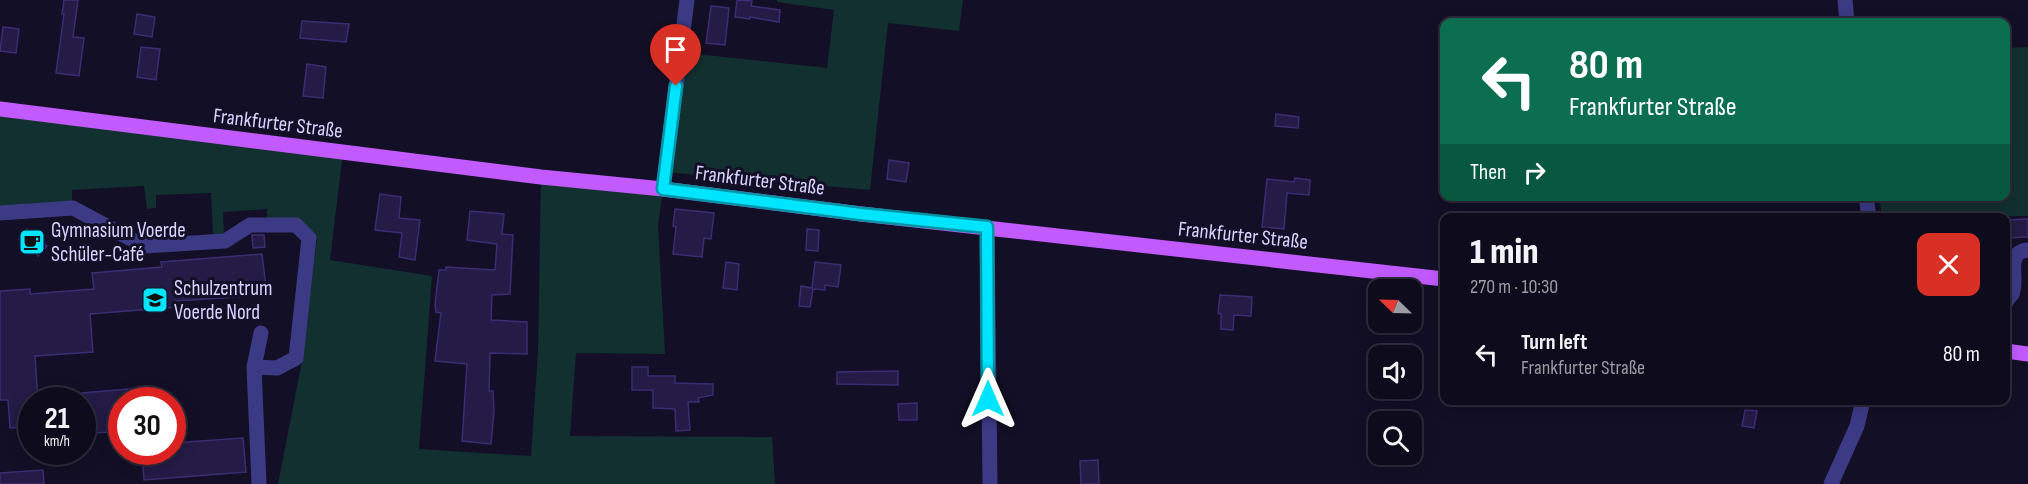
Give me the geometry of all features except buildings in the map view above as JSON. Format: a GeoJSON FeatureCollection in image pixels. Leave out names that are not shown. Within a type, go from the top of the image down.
{"type":"FeatureCollection","features":[{"type":"Feature","properties":{"kind":"main road","name":"Frankfurter Straße"},"geometry":{"type":"LineString","coordinates":[[0,109],[541,177],[1440,279]]}},
{"type":"Feature","properties":{"kind":"main road"},"geometry":{"type":"LineString","coordinates":[[2010,352],[2028,354]]}},
{"type":"Feature","properties":{"kind":"street"},"geometry":{"type":"LineString","coordinates":[[663,189],[687,0]]}},
{"type":"Feature","properties":{"kind":"street"},"geometry":{"type":"LineString","coordinates":[[1845,0],[1847,18]]}},
{"type":"Feature","properties":{"kind":"street"},"geometry":{"type":"LineString","coordinates":[[0,213],[73,208],[144,246],[225,241],[250,225],[296,225],[309,238],[296,358],[277,368],[254,367]]}},
{"type":"Feature","properties":{"kind":"street"},"geometry":{"type":"LineString","coordinates":[[987,227],[990,484]]}},
{"type":"Feature","properties":{"kind":"street"},"geometry":{"type":"LineString","coordinates":[[2010,297],[2014,286],[2013,261],[2016,255],[2028,250]]}},
{"type":"Feature","properties":{"kind":"street"},"geometry":{"type":"LineString","coordinates":[[259,484],[254,367],[261,333]]}},
{"type":"Feature","properties":{"kind":"street"},"geometry":{"type":"LineString","coordinates":[[1831,484],[1857,426],[1862,405]]}},
{"type":"Feature","properties":{"kind":"green space"},"geometry":{"type":"Polygon","coordinates":[[[777,0],[963,0],[959,31],[888,23],[870,190],[665,172],[687,53],[827,68],[834,10],[777,2],[777,0]]]}},
{"type":"Feature","properties":{"kind":"green space"},"geometry":{"type":"Polygon","coordinates":[[[2028,47],[2028,216],[2010,216],[2010,213],[1881,213],[1880,201],[2010,201],[2010,48],[2028,47]]]}},
{"type":"Feature","properties":{"kind":"green space"},"geometry":{"type":"Polygon","coordinates":[[[0,110],[343,152],[330,260],[432,276],[419,449],[531,456],[538,351],[541,177],[663,189],[658,225],[665,354],[576,353],[570,436],[772,437],[775,484],[278,484],[302,361],[317,239],[300,219],[267,218],[267,209],[223,212],[224,234],[213,234],[211,193],[156,195],[156,208],[147,209],[144,186],[72,190],[72,202],[0,208],[0,110]]]}},
{"type":"Feature","properties":{"kind":"place","name":"Gymnasium Voerde Schüler-Café"},"geometry":{"type":"Point","coordinates":[32,242]}},
{"type":"Feature","properties":{"kind":"place","name":"Schulzentrum Voerde Nord"},"geometry":{"type":"Point","coordinates":[155,300]}},
{"type":"Feature","properties":{"kind":"route"},"geometry":{"type":"LineString","coordinates":[[676,86],[663,189],[987,227],[988,399]]}}]}
